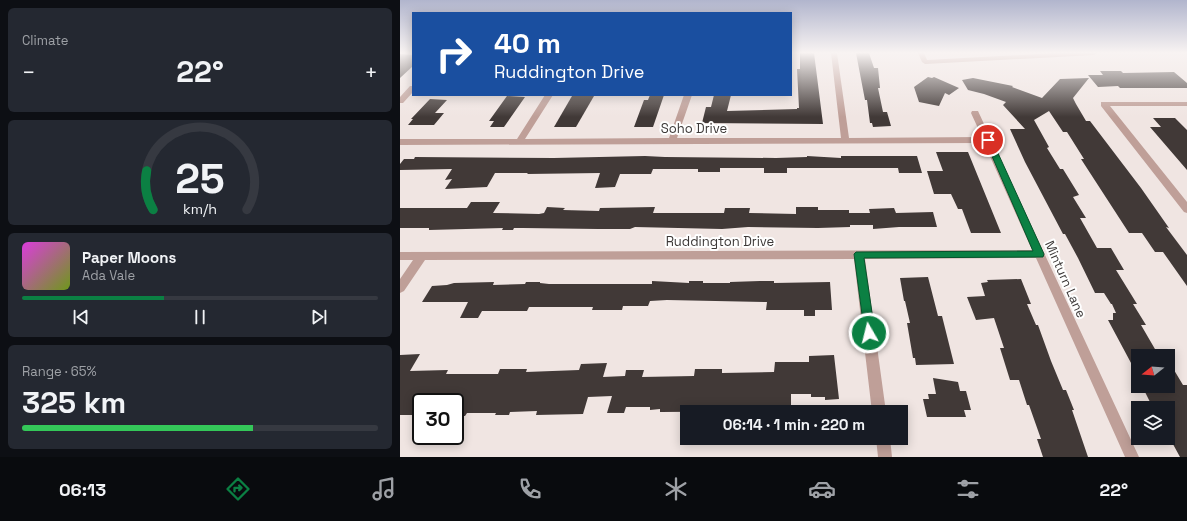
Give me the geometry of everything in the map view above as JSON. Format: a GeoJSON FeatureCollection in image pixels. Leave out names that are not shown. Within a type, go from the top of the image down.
{"type":"FeatureCollection","features":[{"type":"Feature","properties":{"kind":"street"},"geometry":{"type":"LineString","coordinates":[[837,74],[845,140]]}},
{"type":"Feature","properties":{"kind":"street"},"geometry":{"type":"LineString","coordinates":[[400,101],[412,89]]}},
{"type":"Feature","properties":{"kind":"street"},"geometry":{"type":"LineString","coordinates":[[520,141],[548,96]]}},
{"type":"Feature","properties":{"kind":"street"},"geometry":{"type":"LineString","coordinates":[[672,141],[688,96]]}},
{"type":"Feature","properties":{"kind":"street"},"geometry":{"type":"LineString","coordinates":[[1187,104],[1104,104],[1187,209]]}},
{"type":"Feature","properties":{"kind":"street","name":"Minturn Lane"},"geometry":{"type":"LineString","coordinates":[[975,113],[1132,457]]}},
{"type":"Feature","properties":{"kind":"street","name":"Soho Drive"},"geometry":{"type":"LineString","coordinates":[[400,142],[988,140]]}},
{"type":"Feature","properties":{"kind":"street"},"geometry":{"type":"LineString","coordinates":[[859,254],[878,405]]}},
{"type":"Feature","properties":{"kind":"street","name":"Ruddington Drive"},"geometry":{"type":"LineString","coordinates":[[400,256],[1040,254]]}},
{"type":"Feature","properties":{"kind":"street"},"geometry":{"type":"LineString","coordinates":[[400,288],[422,256]]}},
{"type":"Feature","properties":{"kind":"street"},"geometry":{"type":"LineString","coordinates":[[884,445],[885,457]]}},
{"type":"Feature","properties":{"kind":"building"},"geometry":{"type":"Polygon","coordinates":[[[797,74],[817,74],[823,124],[702,123],[706,107],[711,107],[714,96],[731,96],[727,111],[799,108],[797,74]]]}},
{"type":"Feature","properties":{"kind":"building"},"geometry":{"type":"Polygon","coordinates":[[[860,74],[879,74],[880,88],[878,88],[883,112],[887,112],[891,126],[873,127],[872,123],[870,123],[867,100],[865,100],[860,74]]]}},
{"type":"Feature","properties":{"kind":"building"},"geometry":{"type":"Polygon","coordinates":[[[1177,74],[1187,83],[1187,88],[1120,88],[1118,86],[1098,87],[1088,75],[1177,74]]]}},
{"type":"Feature","properties":{"kind":"building"},"geometry":{"type":"Polygon","coordinates":[[[928,77],[934,77],[959,88],[949,95],[945,93],[939,106],[919,102],[914,87],[928,77]]]}},
{"type":"Feature","properties":{"kind":"building"},"geometry":{"type":"Polygon","coordinates":[[[973,78],[1013,86],[1012,87],[1042,98],[1060,79],[1089,78],[1073,98],[1086,121],[1090,121],[1141,188],[1169,228],[1166,227],[1187,255],[1187,286],[1163,252],[1155,252],[1142,233],[1129,233],[1081,159],[1084,159],[1067,132],[1063,132],[1049,111],[1034,120],[1049,147],[1047,148],[1060,169],[1063,169],[1079,195],[1073,197],[1086,218],[1080,218],[1097,248],[1111,248],[1124,270],[1116,270],[1137,304],[1133,304],[1146,325],[1141,325],[1155,349],[1131,349],[1131,363],[1108,320],[1113,320],[1113,313],[1116,313],[1112,304],[1104,293],[1095,293],[1078,258],[1065,234],[1063,234],[1025,162],[1010,129],[1025,129],[1003,105],[1006,102],[968,90],[962,80],[973,78]]]}},
{"type":"Feature","properties":{"kind":"building"},"geometry":{"type":"Polygon","coordinates":[[[507,96],[525,97],[504,127],[490,127],[494,121],[489,121],[507,96]]]}},
{"type":"Feature","properties":{"kind":"building"},"geometry":{"type":"Polygon","coordinates":[[[572,96],[594,96],[576,127],[554,127],[572,96]]]}},
{"type":"Feature","properties":{"kind":"building"},"geometry":{"type":"Polygon","coordinates":[[[650,96],[664,96],[653,127],[634,127],[644,100],[648,100],[650,96]]]}},
{"type":"Feature","properties":{"kind":"building"},"geometry":{"type":"Polygon","coordinates":[[[430,99],[447,100],[435,113],[444,113],[434,125],[408,125],[413,119],[411,119],[430,99]]]}},
{"type":"Feature","properties":{"kind":"building"},"geometry":{"type":"Polygon","coordinates":[[[1153,118],[1175,118],[1187,130],[1187,170],[1150,127],[1161,127],[1153,118]]]}},
{"type":"Feature","properties":{"kind":"building"},"geometry":{"type":"Polygon","coordinates":[[[936,152],[968,152],[1001,233],[971,233],[962,209],[958,209],[951,194],[934,194],[927,171],[943,171],[936,152]]]}},
{"type":"Feature","properties":{"kind":"building"},"geometry":{"type":"Polygon","coordinates":[[[645,156],[776,158],[807,156],[841,158],[841,156],[917,156],[922,173],[899,173],[898,168],[787,168],[787,173],[764,173],[764,168],[720,168],[720,172],[698,172],[698,169],[653,169],[651,174],[620,174],[615,187],[595,188],[600,173],[495,173],[487,187],[445,189],[452,179],[445,180],[452,169],[400,170],[400,164],[404,159],[414,159],[415,157],[554,158],[645,156]]]}},
{"type":"Feature","properties":{"kind":"building"},"geometry":{"type":"Polygon","coordinates":[[[471,202],[500,202],[493,213],[539,214],[544,213],[547,207],[565,208],[563,210],[599,211],[600,208],[655,207],[653,213],[724,213],[725,208],[750,208],[749,213],[796,214],[796,207],[818,207],[818,210],[849,210],[849,213],[870,213],[869,209],[894,208],[896,213],[933,212],[937,227],[873,229],[873,225],[850,225],[850,227],[818,228],[748,227],[722,229],[635,227],[630,229],[514,228],[513,230],[502,230],[503,228],[429,230],[429,228],[400,228],[400,208],[467,208],[471,202]]]}},
{"type":"Feature","properties":{"kind":"building"},"geometry":{"type":"Polygon","coordinates":[[[928,277],[938,316],[942,316],[954,364],[916,365],[915,358],[913,358],[907,323],[910,323],[900,278],[928,277]]]}},
{"type":"Feature","properties":{"kind":"building"},"geometry":{"type":"Polygon","coordinates":[[[1021,279],[1031,304],[1027,304],[1036,325],[1038,325],[1063,390],[1066,390],[1074,410],[1072,410],[1088,457],[1043,457],[1037,439],[1041,439],[1029,405],[1027,405],[1019,380],[1010,380],[1000,348],[1004,348],[994,318],[976,320],[967,297],[985,296],[981,283],[988,282],[987,280],[1021,279]]]}},
{"type":"Feature","properties":{"kind":"building"},"geometry":{"type":"Polygon","coordinates":[[[652,281],[689,283],[689,281],[703,281],[703,283],[760,281],[774,281],[774,283],[830,282],[832,310],[815,310],[815,316],[804,316],[804,310],[766,310],[767,302],[667,300],[650,301],[648,306],[623,306],[622,310],[592,310],[593,307],[529,307],[527,311],[482,311],[478,318],[460,318],[468,302],[422,302],[432,286],[454,283],[494,282],[493,285],[525,284],[526,282],[540,282],[549,284],[652,284],[652,281]]]}},
{"type":"Feature","properties":{"kind":"building"},"geometry":{"type":"Polygon","coordinates":[[[420,354],[410,371],[448,370],[446,374],[498,374],[500,369],[527,369],[526,372],[579,370],[581,364],[607,363],[603,377],[625,376],[626,370],[644,370],[642,377],[694,376],[695,369],[722,369],[722,373],[774,372],[775,362],[809,362],[809,356],[834,355],[839,399],[825,400],[825,397],[811,397],[811,394],[791,394],[791,405],[680,405],[680,412],[660,412],[660,409],[650,410],[650,407],[626,407],[624,413],[607,413],[612,396],[588,397],[583,414],[536,415],[537,411],[510,412],[509,415],[495,415],[496,413],[467,413],[464,416],[464,393],[412,393],[412,415],[400,415],[400,355],[420,354]]]}},
{"type":"Feature","properties":{"kind":"building"},"geometry":{"type":"Polygon","coordinates":[[[1175,372],[1183,385],[1187,385],[1187,457],[1180,457],[1173,445],[1175,445],[1175,401],[1150,401],[1146,393],[1175,393],[1175,372]]]}},
{"type":"Feature","properties":{"kind":"building"},"geometry":{"type":"Polygon","coordinates":[[[933,378],[958,382],[960,391],[966,391],[971,410],[964,410],[966,417],[927,417],[923,399],[929,399],[928,394],[936,394],[933,378]]]}},
{"type":"Feature","properties":{"kind":"route"},"geometry":{"type":"LineString","coordinates":[[869,333],[859,254],[1040,254],[988,140]]}}]}
